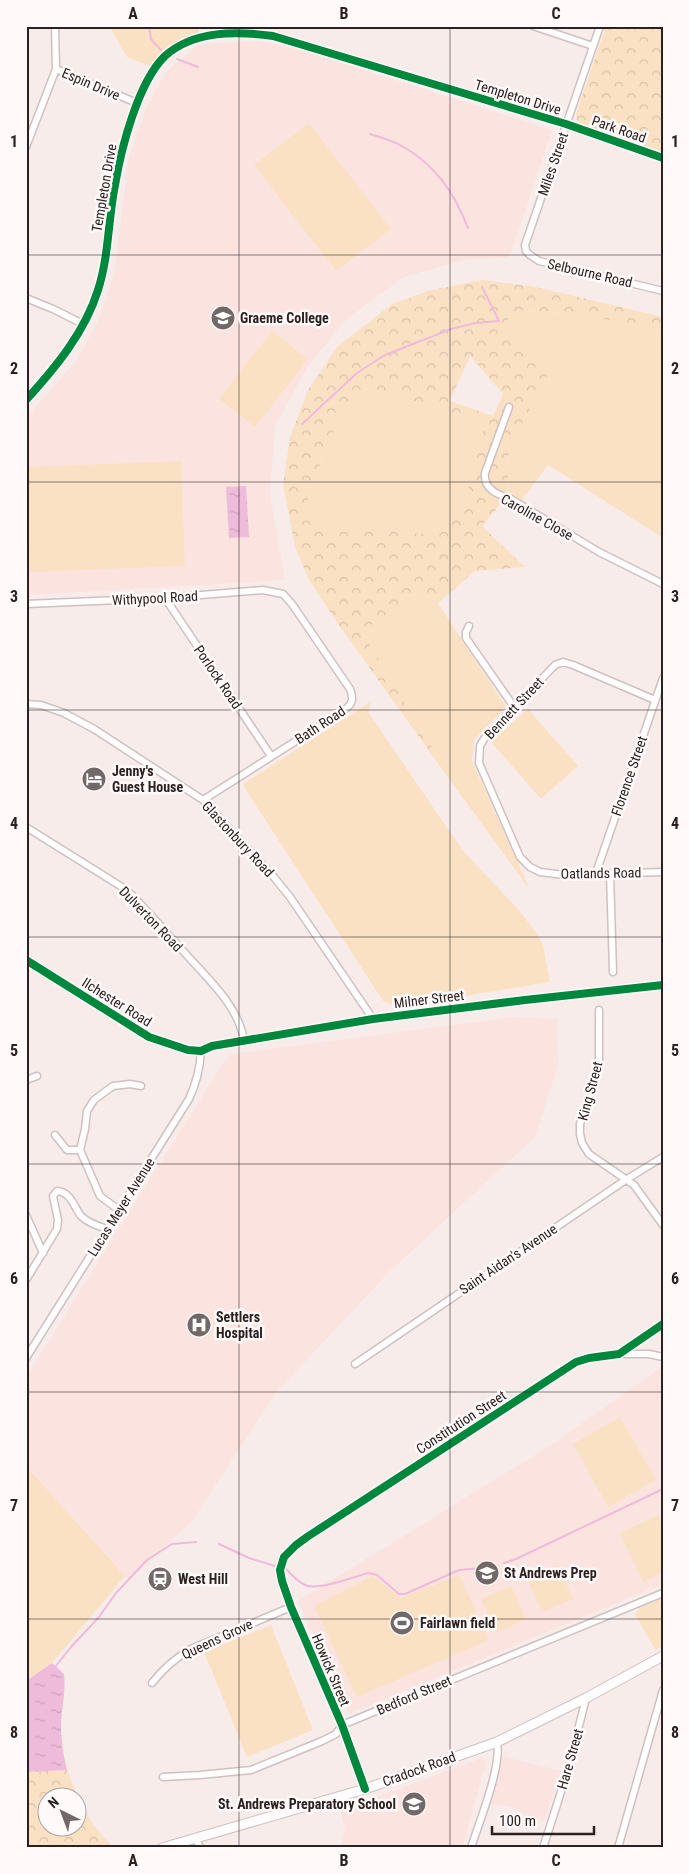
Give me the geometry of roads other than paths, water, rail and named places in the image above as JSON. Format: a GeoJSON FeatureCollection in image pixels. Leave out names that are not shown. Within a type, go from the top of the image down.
{"type":"FeatureCollection","features":[{"type":"Feature","properties":{"kind":"main road","name":"Cradock Road"},"geometry":{"type":"LineString","coordinates":[[162,1848],[365,1789],[497,1742],[586,1698],[663,1656]]}},
{"type":"Feature","properties":{"kind":"street","name":"Espin Drive"},"geometry":{"type":"LineString","coordinates":[[55,26],[56,69],[137,104]]}},
{"type":"Feature","properties":{"kind":"street"},"geometry":{"type":"LineString","coordinates":[[257,34],[258,26]]}},
{"type":"Feature","properties":{"kind":"street"},"geometry":{"type":"LineString","coordinates":[[532,26],[593,46]]}},
{"type":"Feature","properties":{"kind":"street","name":"Miles Street"},"geometry":{"type":"LineString","coordinates":[[525,245],[600,26]]}},
{"type":"Feature","properties":{"kind":"street","name":"Templeton Drive"},"geometry":{"type":"LineString","coordinates":[[26,400],[69,349],[92,305],[103,272],[114,186],[137,104],[157,65],[173,50],[196,39],[214,35],[230,33],[273,36],[566,124]]}},
{"type":"Feature","properties":{"kind":"street"},"geometry":{"type":"LineString","coordinates":[[26,148],[56,69]]}},
{"type":"Feature","properties":{"kind":"street","name":"Park Road"},"geometry":{"type":"LineString","coordinates":[[566,124],[663,158]]}},
{"type":"Feature","properties":{"kind":"street","name":"Selbourne Road"},"geometry":{"type":"LineString","coordinates":[[525,245],[526,251],[539,261],[663,291]]}},
{"type":"Feature","properties":{"kind":"street"},"geometry":{"type":"LineString","coordinates":[[26,298],[83,324]]}},
{"type":"Feature","properties":{"kind":"street","name":"Caroline Close"},"geometry":{"type":"LineString","coordinates":[[509,407],[484,480],[488,486],[498,495],[511,499],[599,552],[663,584]]}},
{"type":"Feature","properties":{"kind":"street","name":"Withypool Road"},"geometry":{"type":"LineString","coordinates":[[26,604],[165,598],[263,590],[283,594]]}},
{"type":"Feature","properties":{"kind":"street","name":"Bath Road"},"geometry":{"type":"LineString","coordinates":[[203,800],[348,708],[353,702],[350,689],[292,604],[283,594]]}},
{"type":"Feature","properties":{"kind":"street","name":"Porlock Road"},"geometry":{"type":"LineString","coordinates":[[165,598],[271,756]]}},
{"type":"Feature","properties":{"kind":"street"},"geometry":{"type":"LineString","coordinates":[[469,626],[466,638],[514,707]]}},
{"type":"Feature","properties":{"kind":"street","name":"Bennett Street"},"geometry":{"type":"LineString","coordinates":[[540,872],[530,867],[520,856],[478,763],[480,746],[484,739],[555,665],[563,662],[655,700]]}},
{"type":"Feature","properties":{"kind":"street","name":"Florence Street"},"geometry":{"type":"LineString","coordinates":[[596,873],[663,678]]}},
{"type":"Feature","properties":{"kind":"street","name":"Glastonbury Road"},"geometry":{"type":"LineString","coordinates":[[26,704],[41,705],[64,713],[94,730],[203,800],[273,876],[373,1019]]}},
{"type":"Feature","properties":{"kind":"street","name":"Dulverton Road"},"geometry":{"type":"LineString","coordinates":[[26,827],[132,895],[208,978],[238,1019],[244,1040]]}},
{"type":"Feature","properties":{"kind":"street","name":"Oatlands Road"},"geometry":{"type":"LineString","coordinates":[[540,872],[564,875],[663,872]]}},
{"type":"Feature","properties":{"kind":"street"},"geometry":{"type":"LineString","coordinates":[[610,873],[613,972]]}},
{"type":"Feature","properties":{"kind":"street","name":"Ilchester Road"},"geometry":{"type":"LineString","coordinates":[[26,960],[149,1037],[176,1046],[201,1051]]}},
{"type":"Feature","properties":{"kind":"street","name":"Milner Street"},"geometry":{"type":"LineString","coordinates":[[201,1051],[212,1046],[244,1040],[373,1019],[663,985]]}},
{"type":"Feature","properties":{"kind":"street","name":"King Street"},"geometry":{"type":"LineString","coordinates":[[599,1010],[599,1068],[580,1124],[582,1144],[589,1154],[640,1190],[663,1224]]}},
{"type":"Feature","properties":{"kind":"street","name":"Lucas Meyer Avenue"},"geometry":{"type":"LineString","coordinates":[[26,1358],[189,1099],[196,1086],[200,1070],[201,1051]]}},
{"type":"Feature","properties":{"kind":"street"},"geometry":{"type":"LineString","coordinates":[[26,1080],[37,1076]]}},
{"type":"Feature","properties":{"kind":"street"},"geometry":{"type":"LineString","coordinates":[[119,1210],[100,1196],[80,1150],[87,1110],[94,1100],[113,1086],[130,1084],[141,1086]]}},
{"type":"Feature","properties":{"kind":"street"},"geometry":{"type":"LineString","coordinates":[[55,1134],[67,1150],[80,1150]]}},
{"type":"Feature","properties":{"kind":"street","name":"Saint Aidan's Avenue"},"geometry":{"type":"LineString","coordinates":[[355,1364],[663,1156]]}},
{"type":"Feature","properties":{"kind":"street"},"geometry":{"type":"LineString","coordinates":[[26,1280],[58,1224],[53,1196],[57,1191],[61,1191],[70,1197],[87,1221],[107,1229]]}},
{"type":"Feature","properties":{"kind":"street"},"geometry":{"type":"LineString","coordinates":[[26,1215],[43,1253]]}},
{"type":"Feature","properties":{"kind":"street","name":"Constitution Street"},"geometry":{"type":"LineString","coordinates":[[282,1559],[307,1537],[576,1362],[588,1358],[618,1354],[663,1324]]}},
{"type":"Feature","properties":{"kind":"street"},"geometry":{"type":"LineString","coordinates":[[618,1354],[649,1354],[663,1358]]}},
{"type":"Feature","properties":{"kind":"street","name":"Howick Street"},"geometry":{"type":"LineString","coordinates":[[282,1559],[280,1570],[290,1607],[342,1726],[365,1789]]}},
{"type":"Feature","properties":{"kind":"street","name":"Bedford Street"},"geometry":{"type":"LineString","coordinates":[[163,1777],[251,1770],[322,1741],[336,1734],[342,1726],[663,1593]]}},
{"type":"Feature","properties":{"kind":"street","name":"Queens Grove"},"geometry":{"type":"LineString","coordinates":[[152,1683],[161,1671],[179,1655],[191,1648],[290,1607]]}},
{"type":"Feature","properties":{"kind":"street"},"geometry":{"type":"LineString","coordinates":[[618,1848],[663,1690]]}},
{"type":"Feature","properties":{"kind":"street","name":"Hare Street"},"geometry":{"type":"LineString","coordinates":[[543,1848],[568,1770],[586,1698]]}},
{"type":"Feature","properties":{"kind":"street"},"geometry":{"type":"LineString","coordinates":[[471,1848],[494,1776],[499,1750],[497,1742]]}},
{"type":"Feature","properties":{"kind":"street"},"geometry":{"type":"LineString","coordinates":[[196,1838],[200,1848]]}},
{"type":"Feature","properties":{"kind":"water"},"geometry":{"type":"Polygon","coordinates":[[[246,486],[249,537],[229,538],[226,487],[246,486]]]}},
{"type":"Feature","properties":{"kind":"water"},"geometry":{"type":"Polygon","coordinates":[[[52,1663],[64,1674],[65,1686],[61,1728],[62,1746],[67,1770],[26,1772],[26,1681],[52,1663]]]}},
{"type":"Feature","properties":{"kind":"waterway"},"geometry":{"type":"LineString","coordinates":[[149,26],[151,39],[161,50]]}},
{"type":"Feature","properties":{"kind":"waterway"},"geometry":{"type":"LineString","coordinates":[[177,59],[198,67]]}},
{"type":"Feature","properties":{"kind":"waterway"},"geometry":{"type":"LineString","coordinates":[[370,134],[400,145],[433,170],[450,191],[468,228]]}},
{"type":"Feature","properties":{"kind":"waterway"},"geometry":{"type":"LineString","coordinates":[[302,424],[357,373],[385,355],[451,329],[475,323],[499,321],[482,287]]}},
{"type":"Feature","properties":{"kind":"waterway"},"geometry":{"type":"LineString","coordinates":[[504,1563],[663,1489]]}},
{"type":"Feature","properties":{"kind":"waterway"},"geometry":{"type":"LineString","coordinates":[[55,1667],[99,1617],[116,1593],[147,1560],[172,1544],[196,1542]]}},
{"type":"Feature","properties":{"kind":"waterway"},"geometry":{"type":"LineString","coordinates":[[219,1544],[249,1558],[275,1566]]}},
{"type":"Feature","properties":{"kind":"waterway"},"geometry":{"type":"LineString","coordinates":[[286,1569],[300,1582],[311,1586],[327,1585],[368,1573],[377,1575],[399,1594],[405,1594],[459,1570],[493,1567]]}},
{"type":"Feature","properties":{"kind":"place","name":"Graeme College"},"geometry":{"type":"Point","coordinates":[223,318]}},
{"type":"Feature","properties":{"kind":"place","name":"Jenny's Guest House"},"geometry":{"type":"Point","coordinates":[94,779]}},
{"type":"Feature","properties":{"kind":"place","name":"Settlers Hospital"},"geometry":{"type":"Point","coordinates":[199,1325]}},
{"type":"Feature","properties":{"kind":"place","name":"St Andrews Prep"},"geometry":{"type":"Point","coordinates":[487,1573]}},
{"type":"Feature","properties":{"kind":"place","name":"West Hill"},"geometry":{"type":"Point","coordinates":[160,1579]}},
{"type":"Feature","properties":{"kind":"place","name":"Fairlawn field"},"geometry":{"type":"Point","coordinates":[402,1623]}},
{"type":"Feature","properties":{"kind":"place","name":"St. Andrews Preparatory School"},"geometry":{"type":"Point","coordinates":[414,1804]}}]}
